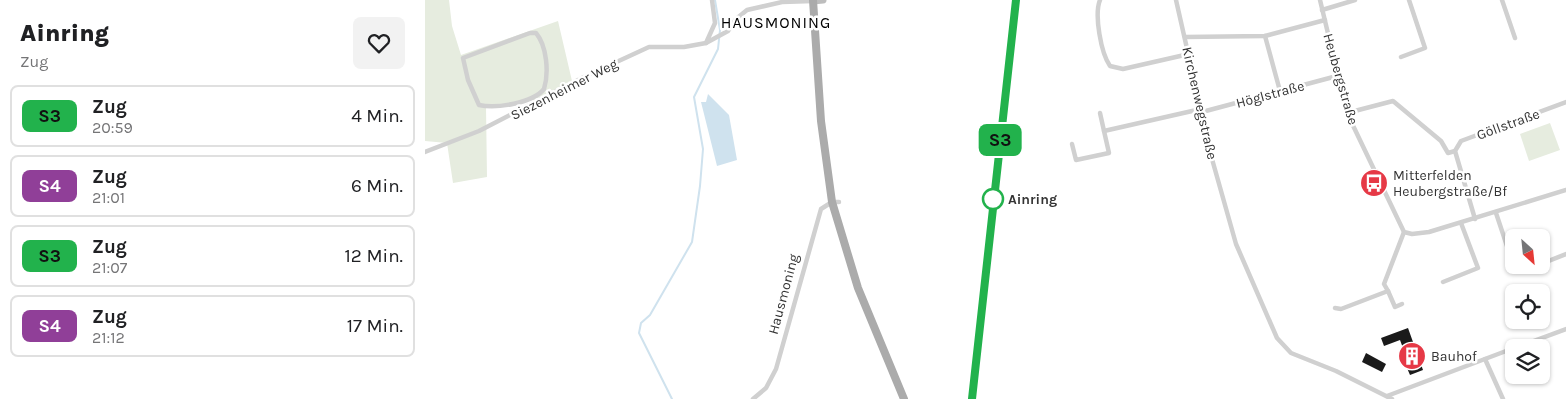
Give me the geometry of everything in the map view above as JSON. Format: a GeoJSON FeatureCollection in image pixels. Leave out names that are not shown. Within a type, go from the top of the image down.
{"type":"FeatureCollection","features":[{"type":"Feature","properties":{"kind":"main road"},"geometry":{"type":"LineString","coordinates":[[813,0],[820,112],[835,202],[858,288],[904,399]]}},
{"type":"Feature","properties":{"kind":"street"},"geometry":{"type":"LineString","coordinates":[[706,43],[715,23],[712,0]]}},
{"type":"Feature","properties":{"kind":"street"},"geometry":{"type":"LineString","coordinates":[[813,0],[823,0]]}},
{"type":"Feature","properties":{"kind":"street","name":"Siezenheimer Weg"},"geometry":{"type":"LineString","coordinates":[[425,152],[479,131],[554,94],[583,77],[649,47],[685,46],[706,43],[728,31],[736,19],[747,10],[782,2],[813,0]]}},
{"type":"Feature","properties":{"kind":"street"},"geometry":{"type":"LineString","coordinates":[[1101,0],[1097,9],[1098,18],[1104,57],[1110,66],[1123,69],[1189,54]]}},
{"type":"Feature","properties":{"kind":"street","name":"Kirchenwegstraße"},"geometry":{"type":"LineString","coordinates":[[1176,0],[1225,207],[1236,244],[1271,327],[1282,346],[1297,355],[1336,370],[1392,399]]}},
{"type":"Feature","properties":{"kind":"street","name":"Heubergstraße"},"geometry":{"type":"LineString","coordinates":[[1320,0],[1347,113],[1404,232]]}},
{"type":"Feature","properties":{"kind":"street"},"geometry":{"type":"LineString","coordinates":[[1322,10],[1355,0]]}},
{"type":"Feature","properties":{"kind":"street"},"geometry":{"type":"LineString","coordinates":[[1401,57],[1425,48],[1409,0]]}},
{"type":"Feature","properties":{"kind":"street"},"geometry":{"type":"LineString","coordinates":[[1502,0],[1515,38]]}},
{"type":"Feature","properties":{"kind":"street"},"geometry":{"type":"LineString","coordinates":[[1185,37],[1265,36],[1325,20]]}},
{"type":"Feature","properties":{"kind":"street"},"geometry":{"type":"LineString","coordinates":[[545,86],[540,94],[528,101],[481,106],[476,102],[461,60],[465,56],[536,33],[545,60],[545,86],[554,94]]}},
{"type":"Feature","properties":{"kind":"street"},"geometry":{"type":"LineString","coordinates":[[1265,36],[1280,91]]}},
{"type":"Feature","properties":{"kind":"street","name":"Höglstraße"},"geometry":{"type":"LineString","coordinates":[[1104,131],[1201,110],[1337,76]]}},
{"type":"Feature","properties":{"kind":"street"},"geometry":{"type":"LineString","coordinates":[[1347,113],[1393,101],[1441,141],[1448,153],[1455,152],[1475,219]]}},
{"type":"Feature","properties":{"kind":"street","name":"Göllstraße"},"geometry":{"type":"LineString","coordinates":[[1455,152],[1461,141],[1566,102]]}},
{"type":"Feature","properties":{"kind":"street"},"geometry":{"type":"LineString","coordinates":[[1072,144],[1076,160],[1109,153],[1100,113]]}},
{"type":"Feature","properties":{"kind":"street"},"geometry":{"type":"LineString","coordinates":[[1402,304],[1395,307],[1385,284],[1404,232],[1412,234],[1429,232],[1566,190]]}},
{"type":"Feature","properties":{"kind":"street","name":"Hausmoning"},"geometry":{"type":"LineString","coordinates":[[753,399],[766,388],[776,369],[821,209],[835,202]]}},
{"type":"Feature","properties":{"kind":"street"},"geometry":{"type":"LineString","coordinates":[[1496,213],[1505,240]]}},
{"type":"Feature","properties":{"kind":"street"},"geometry":{"type":"LineString","coordinates":[[1443,282],[1478,268],[1461,223]]}},
{"type":"Feature","properties":{"kind":"street"},"geometry":{"type":"LineString","coordinates":[[1550,260],[1566,254]]}},
{"type":"Feature","properties":{"kind":"street"},"geometry":{"type":"LineString","coordinates":[[1335,308],[1341,309],[1388,291]]}},
{"type":"Feature","properties":{"kind":"street"},"geometry":{"type":"LineString","coordinates":[[1539,339],[1566,329]]}},
{"type":"Feature","properties":{"kind":"street"},"geometry":{"type":"LineString","coordinates":[[1387,396],[1505,351]]}},
{"type":"Feature","properties":{"kind":"street"},"geometry":{"type":"LineString","coordinates":[[1485,358],[1503,399]]}},
{"type":"Feature","properties":{"kind":"shaded area"},"geometry":{"type":"Polygon","coordinates":[[[425,0],[449,0],[452,26],[461,55],[558,21],[572,81],[534,100],[486,107],[487,177],[453,183],[447,143],[425,141],[425,0]]]}},
{"type":"Feature","properties":{"kind":"shaded area"},"geometry":{"type":"Polygon","coordinates":[[[1550,123],[1560,150],[1529,161],[1520,134],[1550,123]]]}},
{"type":"Feature","properties":{"kind":"water"},"geometry":{"type":"Polygon","coordinates":[[[708,94],[729,115],[737,160],[717,166],[701,102],[706,102],[708,94]]]}},
{"type":"Feature","properties":{"kind":"building","name":"Bauhof"},"geometry":{"type":"Polygon","coordinates":[[[1408,328],[1423,370],[1410,375],[1407,368],[1410,367],[1400,340],[1384,346],[1381,338],[1408,328]]]}},
{"type":"Feature","properties":{"kind":"building"},"geometry":{"type":"Polygon","coordinates":[[[1366,353],[1386,364],[1382,372],[1362,362],[1366,353]]]}},
{"type":"Feature","properties":{"kind":"waterway"},"geometry":{"type":"LineString","coordinates":[[672,399],[639,333],[641,323],[650,315],[692,242],[703,149],[694,97],[718,49],[720,30],[715,0]]}},
{"type":"Feature","properties":{"kind":"railway"},"geometry":{"type":"LineString","coordinates":[[972,399],[1016,0]]}},
{"type":"Feature","properties":{"kind":"train","name":"S3"},"geometry":{"type":"LineString","coordinates":[[972,399],[985,265],[1016,0]]}},
{"type":"Feature","properties":{"kind":"place","name":"Mitterfelden Heubergstraße/Bf"},"geometry":{"type":"Point","coordinates":[1374,183]}},
{"type":"Feature","properties":{"kind":"place","name":"Ainring"},"geometry":{"type":"Point","coordinates":[993,199]}},
{"type":"Feature","properties":{"kind":"place","name":"Bauhof"},"geometry":{"type":"Point","coordinates":[1412,356]}},
{"type":"Feature","properties":{"kind":"district","name":"HAUSMONING"},"geometry":{"type":"Point","coordinates":[776,22]}}]}
